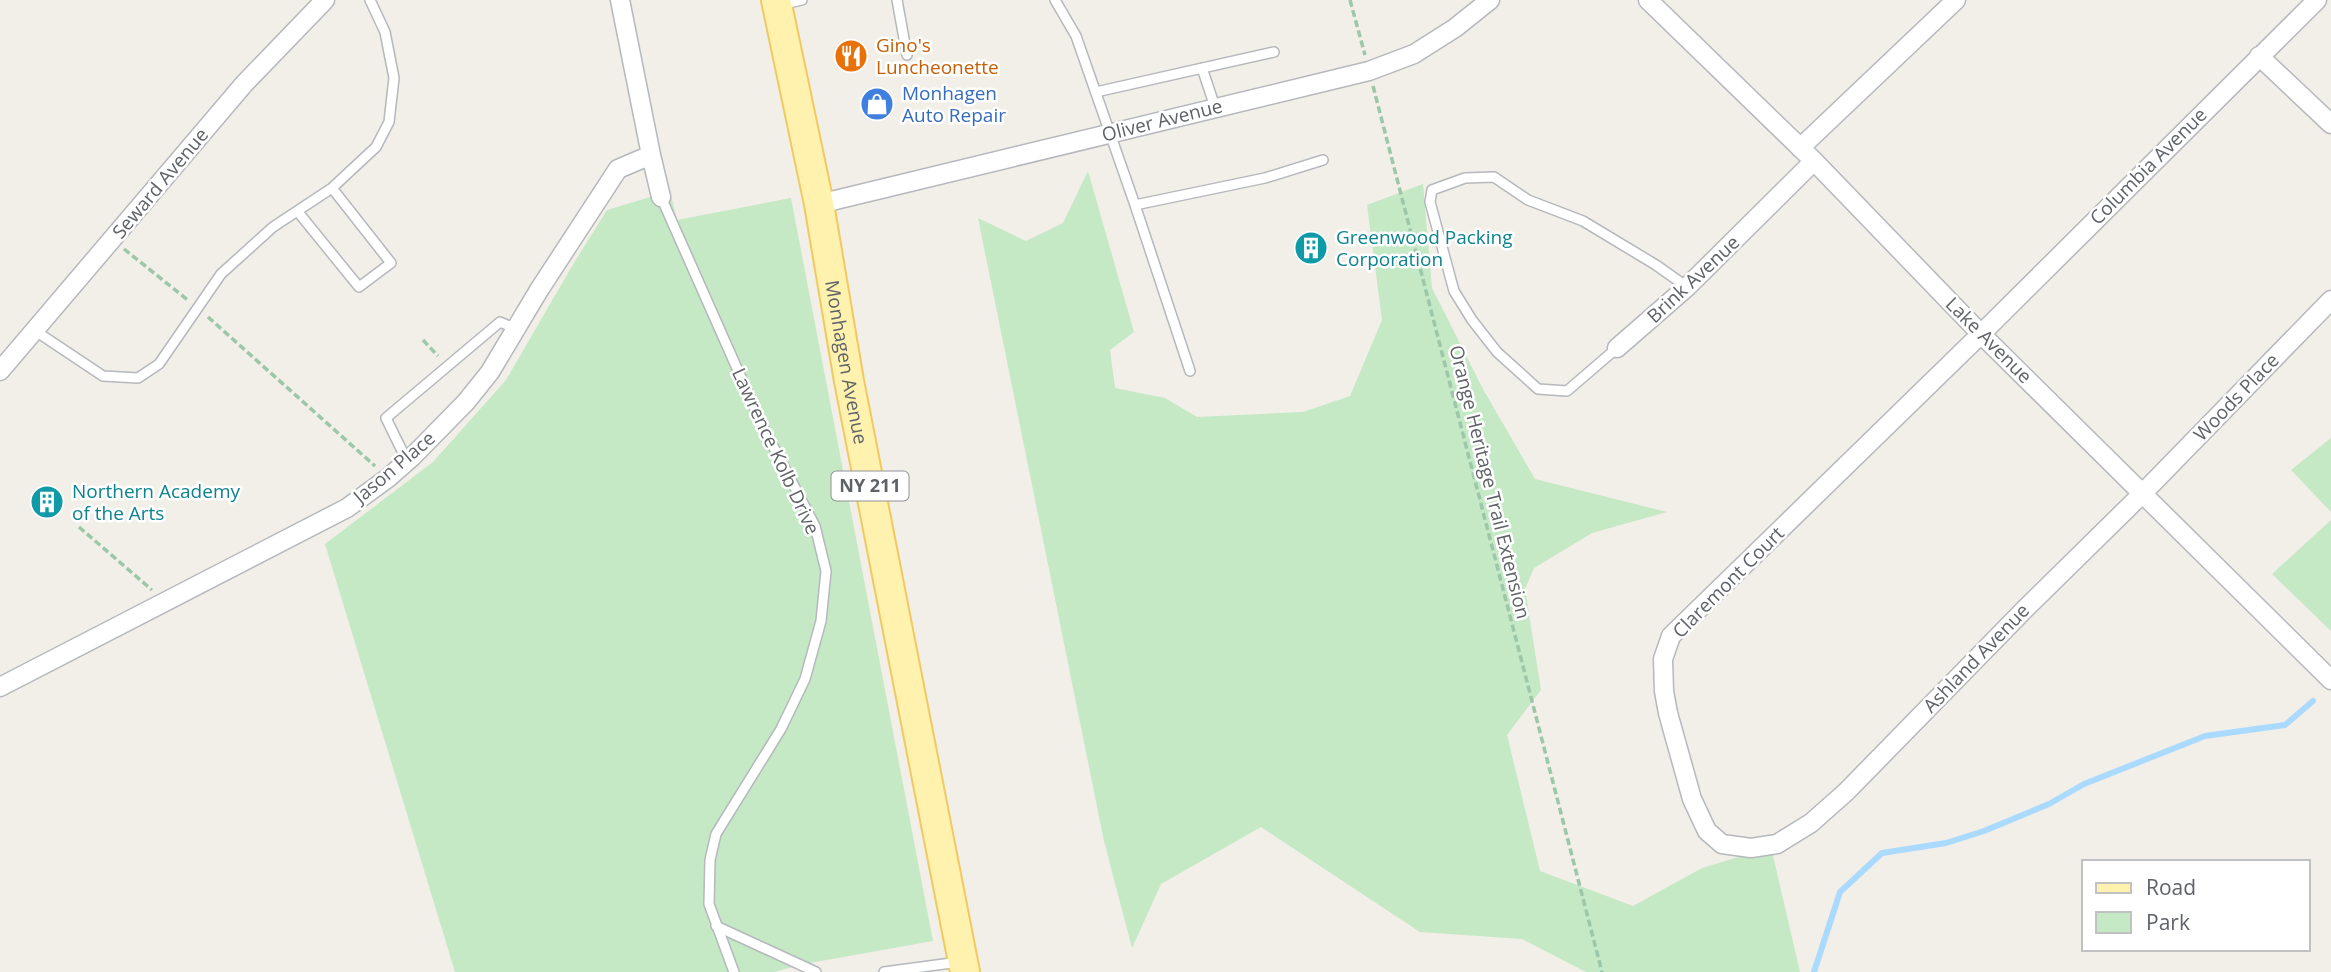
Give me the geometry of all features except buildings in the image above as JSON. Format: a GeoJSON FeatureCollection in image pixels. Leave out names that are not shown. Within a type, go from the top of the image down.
{"type":"FeatureCollection","features":[{"type":"Feature","properties":{"kind":"main road","name":"Monhagen Avenue"},"geometry":{"type":"LineString","coordinates":[[785,2],[849,381],[964,967]]}},
{"type":"Feature","properties":{"kind":"street","name":"Seward Avenue"},"geometry":{"type":"LineString","coordinates":[[0,371],[244,84],[325,0]]}},
{"type":"Feature","properties":{"kind":"street","name":"Lawrence Kolb Drive"},"geometry":{"type":"LineString","coordinates":[[620,0],[650,155],[662,197]]}},
{"type":"Feature","properties":{"kind":"street","name":"Oliver Avenue"},"geometry":{"type":"LineString","coordinates":[[818,204],[1369,71],[1414,54],[1455,28],[1490,0]]}},
{"type":"Feature","properties":{"kind":"street","name":"Lake Avenue"},"geometry":{"type":"LineString","coordinates":[[1648,0],[1814,161],[1982,334],[2331,680]]}},
{"type":"Feature","properties":{"kind":"street"},"geometry":{"type":"LineString","coordinates":[[1800,148],[1956,0]]}},
{"type":"Feature","properties":{"kind":"street","name":"Columbia Avenue"},"geometry":{"type":"LineString","coordinates":[[1982,334],[2316,0]]}},
{"type":"Feature","properties":{"kind":"street"},"geometry":{"type":"LineString","coordinates":[[2259,55],[2331,124]]}},
{"type":"Feature","properties":{"kind":"street","name":"Jason Place"},"geometry":{"type":"LineString","coordinates":[[0,687],[346,508],[388,478],[466,402],[490,372],[618,169],[650,155]]}},
{"type":"Feature","properties":{"kind":"street","name":"Brink Avenue"},"geometry":{"type":"LineString","coordinates":[[1617,348],[1687,287],[1814,161]]}},
{"type":"Feature","properties":{"kind":"street","name":"Woods Place"},"geometry":{"type":"LineString","coordinates":[[2142,494],[2331,300]]}},
{"type":"Feature","properties":{"kind":"street","name":"Claremont Court"},"geometry":{"type":"LineString","coordinates":[[1811,823],[1777,844],[1751,848],[1723,844],[1707,831],[1692,799],[1668,713],[1663,659],[1671,636],[1982,334]]}},
{"type":"Feature","properties":{"kind":"street","name":"Ashland Avenue"},"geometry":{"type":"LineString","coordinates":[[1811,823],[1846,792],[2142,494]]}},
{"type":"Feature","properties":{"kind":"lane"},"geometry":{"type":"LineString","coordinates":[[34,330],[103,376],[138,378],[159,364],[221,274],[273,227],[332,188],[376,148],[389,122],[394,78],[385,32],[370,0]]}},
{"type":"Feature","properties":{"kind":"lane"},"geometry":{"type":"LineString","coordinates":[[897,0],[907,55]]}},
{"type":"Feature","properties":{"kind":"lane"},"geometry":{"type":"LineString","coordinates":[[1055,0],[1076,36],[1190,371]]}},
{"type":"Feature","properties":{"kind":"lane"},"geometry":{"type":"LineString","coordinates":[[1096,92],[1274,52]]}},
{"type":"Feature","properties":{"kind":"lane"},"geometry":{"type":"LineString","coordinates":[[1202,68],[1215,107]]}},
{"type":"Feature","properties":{"kind":"lane"},"geometry":{"type":"LineString","coordinates":[[1135,205],[1265,178],[1323,160]]}},
{"type":"Feature","properties":{"kind":"lane","name":"Brink Avenue"},"geometry":{"type":"LineString","coordinates":[[1617,348],[1567,391],[1538,389],[1497,352],[1454,291],[1430,202],[1432,190],[1465,178],[1494,177],[1528,200],[1583,221],[1687,287]]}},
{"type":"Feature","properties":{"kind":"lane"},"geometry":{"type":"LineString","coordinates":[[298,212],[359,287],[391,263],[332,188]]}},
{"type":"Feature","properties":{"kind":"lane","name":"Lawrence Kolb Drive"},"geometry":{"type":"LineString","coordinates":[[662,197],[763,428],[815,526],[826,571],[821,621],[805,679],[781,729],[716,834],[710,860],[709,904],[734,972]]}},
{"type":"Feature","properties":{"kind":"lane"},"geometry":{"type":"LineString","coordinates":[[407,461],[386,418],[500,322],[516,329]]}},
{"type":"Feature","properties":{"kind":"lane"},"geometry":{"type":"LineString","coordinates":[[716,926],[816,972]]}},
{"type":"Feature","properties":{"kind":"lane"},"geometry":{"type":"LineString","coordinates":[[884,972],[964,967]]}},
{"type":"Feature","properties":{"kind":"path","name":"Orange Heritage Trail Extension"},"geometry":{"type":"LineString","coordinates":[[1350,0],[1602,972]]}},
{"type":"Feature","properties":{"kind":"path"},"geometry":{"type":"LineString","coordinates":[[120,245],[198,309],[388,478]]}},
{"type":"Feature","properties":{"kind":"path"},"geometry":{"type":"LineString","coordinates":[[79,527],[156,594]]}},
{"type":"Feature","properties":{"kind":"green space"},"geometry":{"type":"Polygon","coordinates":[[[1088,171],[1134,332],[1110,350],[1115,388],[1165,398],[1197,417],[1303,412],[1350,396],[1382,320],[1367,205],[1423,184],[1432,288],[1483,389],[1535,479],[1667,512],[1592,533],[1534,568],[1525,589],[1541,690],[1507,735],[1540,871],[1633,906],[1702,868],[1771,847],[1800,972],[1586,972],[1522,939],[1420,932],[1261,827],[1161,884],[1132,948],[1104,841],[978,218],[1026,241],[1063,223],[1088,171]]]}},
{"type":"Feature","properties":{"kind":"green space"},"geometry":{"type":"Polygon","coordinates":[[[670,191],[677,220],[791,198],[933,941],[804,964],[774,972],[455,972],[325,544],[433,462],[506,380],[607,210],[670,191]]]}},
{"type":"Feature","properties":{"kind":"green space"},"geometry":{"type":"Polygon","coordinates":[[[2331,438],[2331,512],[2291,470],[2331,438]]]}},
{"type":"Feature","properties":{"kind":"green space"},"geometry":{"type":"Polygon","coordinates":[[[2331,520],[2331,631],[2272,574],[2331,520]]]}},
{"type":"Feature","properties":{"kind":"waterway"},"geometry":{"type":"LineString","coordinates":[[1814,972],[1840,892],[1882,853],[1946,843],[1984,831],[2049,804],[2084,784],[2205,736],[2285,725],[2313,701]]}},
{"type":"Feature","properties":{"kind":"place","name":"Gino's Luncheonette"},"geometry":{"type":"Point","coordinates":[851,56]}},
{"type":"Feature","properties":{"kind":"place","name":"Monhagen Auto Repair"},"geometry":{"type":"Point","coordinates":[877,104]}},
{"type":"Feature","properties":{"kind":"place","name":"Greenwood Packing Corporation"},"geometry":{"type":"Point","coordinates":[1311,248]}},
{"type":"Feature","properties":{"kind":"place","name":"Northern Academy of the Arts"},"geometry":{"type":"Point","coordinates":[47,502]}}]}
